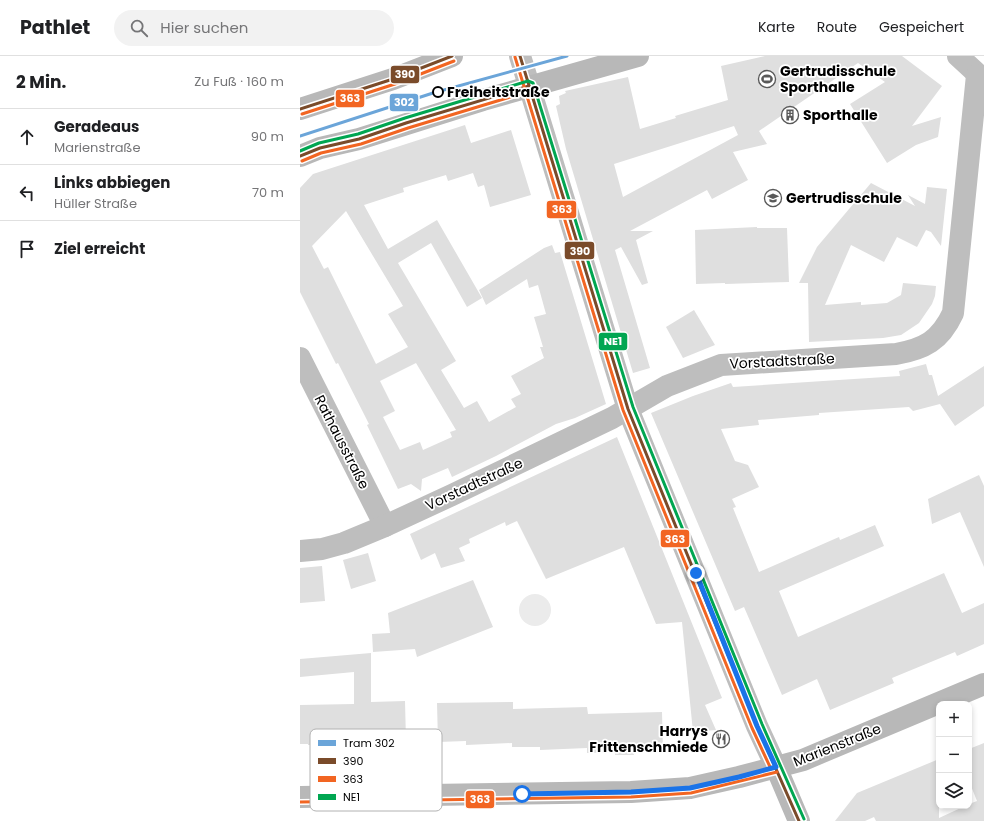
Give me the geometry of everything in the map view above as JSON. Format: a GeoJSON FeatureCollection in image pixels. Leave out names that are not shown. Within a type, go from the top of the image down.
{"type":"FeatureCollection","features":[{"type":"Feature","properties":{"kind":"main road"},"geometry":{"type":"LineString","coordinates":[[300,109],[393,79],[451,56]]}},
{"type":"Feature","properties":{"kind":"main road"},"geometry":{"type":"LineString","coordinates":[[300,156],[320,148],[359,139],[529,86],[638,56]]}},
{"type":"Feature","properties":{"kind":"main road","name":"Marienstraße"},"geometry":{"type":"LineString","coordinates":[[442,795],[631,792],[675,790],[703,785],[803,760],[984,684]]}},
{"type":"Feature","properties":{"kind":"main road"},"geometry":{"type":"LineString","coordinates":[[776,767],[798,821]]}},
{"type":"Feature","properties":{"kind":"main road","name":"Marienstraße"},"geometry":{"type":"LineString","coordinates":[[300,797],[310,797]]}},
{"type":"Feature","properties":{"kind":"street"},"geometry":{"type":"LineString","coordinates":[[520,56],[628,409],[757,726],[776,767]]}},
{"type":"Feature","properties":{"kind":"street"},"geometry":{"type":"LineString","coordinates":[[958,56],[981,77]]}},
{"type":"Feature","properties":{"kind":"street","name":"Vorstadtstraße"},"geometry":{"type":"LineString","coordinates":[[300,551],[322,549],[344,543],[385,526],[612,418],[667,386],[721,365],[896,354],[913,351],[931,342],[947,326],[953,313],[981,77]]}},
{"type":"Feature","properties":{"kind":"street","name":"Rathausstraße"},"geometry":{"type":"LineString","coordinates":[[300,358],[385,526]]}},
{"type":"Feature","properties":{"kind":"shaded area"},"geometry":{"type":"Polygon","coordinates":[[[535,594],[546,599],[551,610],[546,621],[535,626],[524,621],[519,610],[524,599],[535,594]]]}},
{"type":"Feature","properties":{"kind":"building"},"geometry":{"type":"Polygon","coordinates":[[[765,56],[902,56],[942,86],[912,126],[941,117],[938,137],[916,145],[887,163],[850,104],[885,82],[858,63],[759,131],[767,144],[733,152],[748,180],[712,199],[707,190],[630,231],[653,231],[636,240],[648,283],[642,285],[621,247],[615,250],[650,368],[633,373],[566,149],[556,106],[560,104],[559,96],[566,93],[565,91],[628,77],[640,129],[676,118],[675,116],[728,100],[721,66],[765,56]],[[734,126],[614,164],[623,197],[738,135],[734,126]]]}},
{"type":"Feature","properties":{"kind":"building"},"geometry":{"type":"Polygon","coordinates":[[[465,125],[471,143],[511,130],[531,195],[490,207],[484,185],[478,187],[473,173],[448,181],[446,175],[403,188],[404,192],[364,205],[388,249],[437,220],[482,298],[467,307],[431,243],[398,263],[456,361],[441,370],[464,408],[477,401],[489,422],[516,407],[511,399],[521,394],[511,376],[544,358],[540,347],[543,347],[534,317],[546,314],[538,285],[529,288],[527,279],[486,305],[479,290],[544,248],[552,245],[555,253],[560,252],[606,404],[575,418],[556,424],[496,456],[452,477],[448,468],[422,479],[421,491],[411,484],[398,489],[367,425],[369,424],[338,363],[336,364],[300,292],[300,188],[313,174],[465,125]],[[346,211],[312,246],[324,269],[328,267],[376,364],[408,347],[388,314],[403,306],[346,211]],[[416,363],[380,381],[395,411],[383,417],[400,450],[420,442],[423,450],[452,437],[450,432],[456,430],[416,363]]]}},
{"type":"Feature","properties":{"kind":"building"},"geometry":{"type":"Polygon","coordinates":[[[871,183],[915,206],[908,195],[925,204],[927,187],[947,189],[941,246],[931,232],[926,230],[917,247],[897,237],[884,262],[851,245],[825,305],[861,302],[861,305],[887,303],[901,295],[903,283],[936,286],[932,304],[919,323],[901,335],[883,338],[809,342],[808,283],[799,283],[817,247],[871,183]]]}},
{"type":"Feature","properties":{"kind":"building"},"geometry":{"type":"Polygon","coordinates":[[[757,227],[787,228],[789,282],[696,284],[695,230],[757,227]]]}},
{"type":"Feature","properties":{"kind":"building"},"geometry":{"type":"Polygon","coordinates":[[[694,310],[715,345],[683,358],[666,327],[694,310]]]}},
{"type":"Feature","properties":{"kind":"building"},"geometry":{"type":"Polygon","coordinates":[[[926,364],[929,375],[932,375],[938,396],[984,366],[984,406],[955,426],[940,404],[913,411],[909,407],[819,413],[819,415],[758,420],[759,425],[721,429],[735,461],[748,465],[759,487],[732,499],[736,507],[733,508],[759,572],[839,537],[840,540],[875,525],[884,546],[779,591],[798,637],[944,573],[962,613],[984,603],[984,644],[957,656],[955,652],[892,678],[894,683],[830,710],[817,679],[782,695],[744,607],[735,611],[651,413],[731,383],[733,387],[900,376],[899,371],[926,364]]]}},
{"type":"Feature","properties":{"kind":"building"},"geometry":{"type":"Polygon","coordinates":[[[617,437],[722,698],[705,705],[716,730],[693,732],[682,622],[656,624],[624,547],[546,579],[517,521],[506,526],[505,522],[469,539],[470,543],[459,548],[465,561],[441,568],[435,553],[421,560],[410,534],[617,437]]]}},
{"type":"Feature","properties":{"kind":"building"},"geometry":{"type":"Polygon","coordinates":[[[979,475],[984,486],[984,567],[960,512],[932,524],[928,499],[979,475]]]}},
{"type":"Feature","properties":{"kind":"building"},"geometry":{"type":"Polygon","coordinates":[[[368,553],[376,581],[351,589],[343,560],[368,553]]]}},
{"type":"Feature","properties":{"kind":"building"},"geometry":{"type":"Polygon","coordinates":[[[322,566],[325,601],[300,603],[300,568],[322,566]]]}},
{"type":"Feature","properties":{"kind":"building"},"geometry":{"type":"Polygon","coordinates":[[[473,580],[493,627],[417,657],[415,649],[373,652],[372,634],[390,633],[388,613],[473,580]]]}},
{"type":"Feature","properties":{"kind":"building"},"geometry":{"type":"Polygon","coordinates":[[[371,653],[371,702],[405,701],[406,729],[310,729],[310,745],[300,744],[300,705],[354,704],[354,672],[300,677],[300,659],[371,653]]]}},
{"type":"Feature","properties":{"kind":"building"},"geometry":{"type":"Polygon","coordinates":[[[513,702],[513,709],[587,707],[588,714],[662,712],[663,751],[633,752],[634,755],[615,755],[615,752],[587,753],[587,748],[540,750],[540,747],[512,747],[512,743],[466,745],[466,741],[442,742],[442,729],[438,729],[437,703],[513,702]]]}},
{"type":"Feature","properties":{"kind":"building"},"geometry":{"type":"Polygon","coordinates":[[[984,743],[984,821],[876,821],[874,817],[865,821],[835,821],[857,793],[936,760],[936,809],[939,809],[939,818],[958,809],[972,809],[972,803],[977,801],[972,788],[972,748],[984,743]]]}},
{"type":"Feature","properties":{"kind":"tram line","name":"302"},"geometry":{"type":"LineString","coordinates":[[300,136],[433,93],[567,56]]}},
{"type":"Feature","properties":{"kind":"transit line","name":"390"},"geometry":{"type":"LineString","coordinates":[[300,109],[393,79],[452,56]]}},
{"type":"Feature","properties":{"kind":"transit line","name":"390"},"geometry":{"type":"LineString","coordinates":[[520,56],[628,409],[757,726],[799,821]]}},
{"type":"Feature","properties":{"kind":"transit line","name":"363"},"geometry":{"type":"LineString","coordinates":[[515,57],[623,410],[752,728],[771,769]]}},
{"type":"Feature","properties":{"kind":"transit line","name":"363"},"geometry":{"type":"LineString","coordinates":[[302,114],[395,84],[454,61]]}},
{"type":"Feature","properties":{"kind":"transit line","name":"NE1"},"geometry":{"type":"LineString","coordinates":[[300,151],[319,143],[358,134],[405,118],[528,81],[533,83],[633,407],[762,724],[804,819]]}},
{"type":"Feature","properties":{"kind":"transit line","name":"390"},"geometry":{"type":"LineString","coordinates":[[300,156],[320,148],[359,139],[406,123],[529,86]]}},
{"type":"Feature","properties":{"kind":"transit line","name":"363"},"geometry":{"type":"LineString","coordinates":[[302,161],[321,153],[361,144],[408,128],[530,91]]}},
{"type":"Feature","properties":{"kind":"transit line","name":"363"},"geometry":{"type":"LineString","coordinates":[[442,800],[631,797],[691,793],[777,772]]}},
{"type":"Feature","properties":{"kind":"transit line","name":"363"},"geometry":{"type":"LineString","coordinates":[[300,802],[310,802]]}},
{"type":"Feature","properties":{"kind":"place","name":"Gertrudisschule Sporthalle"},"geometry":{"type":"Point","coordinates":[767,79]}},
{"type":"Feature","properties":{"kind":"place","name":"Freiheitstraße"},"geometry":{"type":"Point","coordinates":[438,92]}},
{"type":"Feature","properties":{"kind":"place","name":"Sporthalle"},"geometry":{"type":"Point","coordinates":[790,115]}},
{"type":"Feature","properties":{"kind":"place","name":"Gertrudisschule"},"geometry":{"type":"Point","coordinates":[773,198]}},
{"type":"Feature","properties":{"kind":"place","name":"Harrys Frittenschmiede"},"geometry":{"type":"Point","coordinates":[721,739]}},
{"type":"Feature","properties":{"kind":"route"},"geometry":{"type":"LineString","coordinates":[[522,794],[675,790],[739,777],[776,767],[757,726],[696,573]]}}]}
